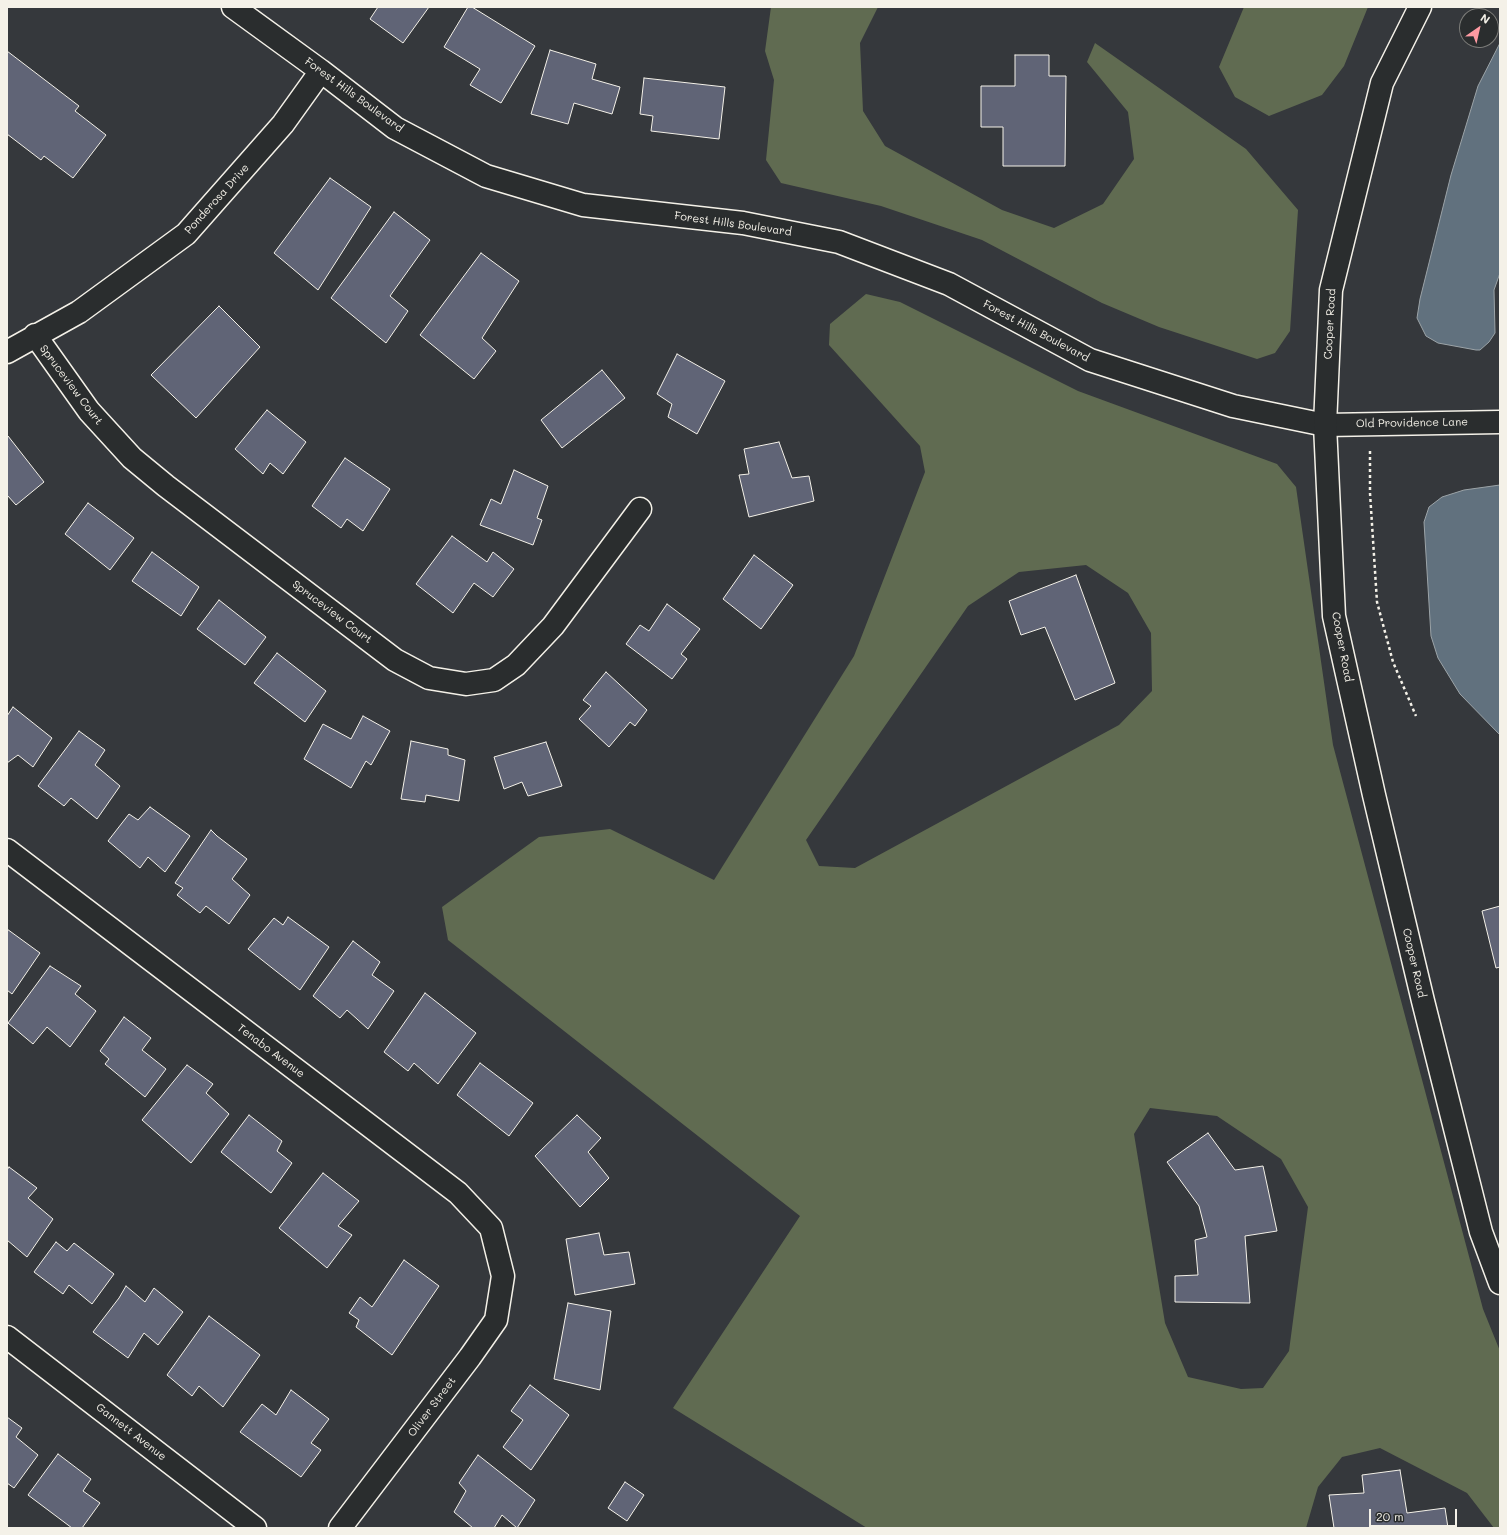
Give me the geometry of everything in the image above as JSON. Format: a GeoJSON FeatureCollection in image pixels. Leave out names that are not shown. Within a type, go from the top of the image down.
{"type":"FeatureCollection","features":[{"type":"Feature","properties":{"kind":"street","name":"Forest Hills Boulevard"},"geometry":{"type":"LineString","coordinates":[[233,7],[321,71],[395,128],[486,176],[583,205],[743,223],[839,242],[949,284],[1090,360],[1233,406],[1325,425]]}},
{"type":"Feature","properties":{"kind":"street","name":"Cooper Road"},"geometry":{"type":"LineString","coordinates":[[1420,7],[1382,83],[1331,290],[1325,425],[1334,616],[1374,795],[1425,1008],[1481,1232],[1500,1284]]}},
{"type":"Feature","properties":{"kind":"street","name":"Ponderosa Drive"},"geometry":{"type":"LineString","coordinates":[[7,352],[35,335],[79,312],[186,234],[283,124],[321,71]]}},
{"type":"Feature","properties":{"kind":"street","name":"Spruceview Court"},"geometry":{"type":"LineString","coordinates":[[35,335],[88,411],[132,458],[166,486],[395,660],[429,678],[466,684],[494,680],[516,665],[553,626],[640,509]]}},
{"type":"Feature","properties":{"kind":"street","name":"Old Providence Lane"},"geometry":{"type":"LineString","coordinates":[[1325,425],[1500,422]]}},
{"type":"Feature","properties":{"kind":"street","name":"Tenabo Avenue"},"geometry":{"type":"LineString","coordinates":[[7,850],[458,1193],[491,1228],[503,1276]]}},
{"type":"Feature","properties":{"kind":"street","name":"Oliver Street"},"geometry":{"type":"LineString","coordinates":[[340,1528],[470,1357],[496,1320],[503,1276]]}},
{"type":"Feature","properties":{"kind":"street","name":"Gannett Avenue"},"geometry":{"type":"LineString","coordinates":[[7,1337],[255,1528]]}},
{"type":"Feature","properties":{"kind":"path"},"geometry":{"type":"LineString","coordinates":[[1371,424],[1370,494],[1377,602],[1393,662],[1416,716]]}},
{"type":"Feature","properties":{"kind":"green space"},"geometry":{"type":"Polygon","coordinates":[[[771,7],[878,7],[860,43],[863,111],[885,146],[1002,210],[1054,228],[1103,204],[1134,159],[1128,112],[1087,62],[1095,43],[1246,149],[1298,210],[1290,331],[1275,353],[1257,359],[1159,327],[1102,303],[982,240],[881,206],[781,183],[766,160],[774,80],[765,51],[771,7]]]}},
{"type":"Feature","properties":{"kind":"green space"},"geometry":{"type":"Polygon","coordinates":[[[1244,7],[1368,7],[1344,66],[1322,95],[1269,116],[1235,97],[1219,67],[1244,7]]]}},
{"type":"Feature","properties":{"kind":"green space"},"geometry":{"type":"Polygon","coordinates":[[[866,294],[900,302],[1078,391],[1277,464],[1296,487],[1333,745],[1483,1309],[1500,1351],[1500,1528],[1494,1528],[1467,1493],[1380,1448],[1342,1457],[1318,1487],[1306,1528],[867,1528],[673,1408],[800,1216],[448,940],[442,907],[539,837],[610,829],[714,880],[854,656],[925,472],[920,446],[829,345],[830,324],[866,294]],[[1086,565],[1019,572],[968,606],[806,840],[819,866],[855,868],[1119,725],[1152,691],[1151,633],[1128,593],[1086,565]],[[1150,1108],[1134,1134],[1165,1323],[1188,1377],[1241,1389],[1263,1388],[1289,1351],[1308,1207],[1281,1159],[1217,1116],[1150,1108]]]}},
{"type":"Feature","properties":{"kind":"water"},"geometry":{"type":"Polygon","coordinates":[[[1500,43],[1500,273],[1494,290],[1495,333],[1489,342],[1480,350],[1476,350],[1438,343],[1426,336],[1417,318],[1420,299],[1451,175],[1478,86],[1497,48],[1499,48],[1500,43]]]}},
{"type":"Feature","properties":{"kind":"water"},"geometry":{"type":"Polygon","coordinates":[[[1500,485],[1500,735],[1460,694],[1438,658],[1431,636],[1424,522],[1429,507],[1442,497],[1464,490],[1500,485]]]}},
{"type":"Feature","properties":{"kind":"building"},"geometry":{"type":"Polygon","coordinates":[[[378,7],[429,7],[403,43],[370,19],[378,7]]]}},
{"type":"Feature","properties":{"kind":"building"},"geometry":{"type":"Polygon","coordinates":[[[468,7],[472,7],[535,46],[501,103],[470,85],[480,69],[444,47],[468,7]]]}},
{"type":"Feature","properties":{"kind":"building"},"geometry":{"type":"Polygon","coordinates":[[[550,50],[596,64],[592,79],[620,87],[612,114],[574,103],[568,124],[531,114],[550,50]]]}},
{"type":"Feature","properties":{"kind":"building"},"geometry":{"type":"Polygon","coordinates":[[[7,51],[79,106],[75,111],[106,135],[73,178],[44,156],[41,160],[7,134],[7,51]]]}},
{"type":"Feature","properties":{"kind":"building"},"geometry":{"type":"Polygon","coordinates":[[[1015,55],[1049,55],[1049,76],[1066,76],[1065,166],[1003,166],[1003,127],[981,127],[981,86],[1015,86],[1015,55]]]}},
{"type":"Feature","properties":{"kind":"building"},"geometry":{"type":"Polygon","coordinates":[[[644,78],[725,87],[719,139],[651,131],[653,116],[640,114],[644,78]]]}},
{"type":"Feature","properties":{"kind":"building"},"geometry":{"type":"Polygon","coordinates":[[[330,178],[371,207],[318,290],[274,253],[330,178]]]}},
{"type":"Feature","properties":{"kind":"building"},"geometry":{"type":"Polygon","coordinates":[[[394,212],[430,240],[390,296],[408,311],[386,343],[331,298],[394,212]]]}},
{"type":"Feature","properties":{"kind":"building"},"geometry":{"type":"Polygon","coordinates":[[[481,253],[519,281],[482,338],[496,351],[474,379],[420,335],[481,253]]]}},
{"type":"Feature","properties":{"kind":"building"},"geometry":{"type":"Polygon","coordinates":[[[219,306],[260,347],[196,418],[151,375],[219,306]]]}},
{"type":"Feature","properties":{"kind":"building"},"geometry":{"type":"Polygon","coordinates":[[[677,354],[725,381],[697,434],[668,417],[672,404],[657,394],[677,354]]]}},
{"type":"Feature","properties":{"kind":"building"},"geometry":{"type":"Polygon","coordinates":[[[602,370],[625,398],[562,448],[541,420],[602,370]]]}},
{"type":"Feature","properties":{"kind":"building"},"geometry":{"type":"Polygon","coordinates":[[[267,410],[306,442],[283,474],[270,463],[263,474],[235,449],[267,410]]]}},
{"type":"Feature","properties":{"kind":"building"},"geometry":{"type":"Polygon","coordinates":[[[7,436],[44,482],[16,505],[7,495],[7,436]]]}},
{"type":"Feature","properties":{"kind":"building"},"geometry":{"type":"Polygon","coordinates":[[[779,442],[792,478],[809,476],[814,501],[749,517],[739,475],[749,474],[744,449],[779,442]]]}},
{"type":"Feature","properties":{"kind":"building"},"geometry":{"type":"Polygon","coordinates":[[[345,458],[390,489],[363,531],[347,519],[341,528],[312,506],[345,458]]]}},
{"type":"Feature","properties":{"kind":"building"},"geometry":{"type":"Polygon","coordinates":[[[514,470],[548,486],[537,518],[542,520],[533,545],[480,525],[491,499],[501,504],[514,470]]]}},
{"type":"Feature","properties":{"kind":"building"},"geometry":{"type":"Polygon","coordinates":[[[88,503],[134,538],[110,570],[65,534],[88,503]]]}},
{"type":"Feature","properties":{"kind":"building"},"geometry":{"type":"Polygon","coordinates":[[[452,536],[487,562],[493,552],[514,569],[493,597],[474,583],[453,613],[416,584],[452,536]]]}},
{"type":"Feature","properties":{"kind":"building"},"geometry":{"type":"Polygon","coordinates":[[[152,552],[199,587],[181,616],[132,581],[152,552]]]}},
{"type":"Feature","properties":{"kind":"building"},"geometry":{"type":"Polygon","coordinates":[[[754,555],[793,585],[761,629],[723,599],[754,555]]]}},
{"type":"Feature","properties":{"kind":"building"},"geometry":{"type":"Polygon","coordinates":[[[1076,575],[1115,683],[1075,700],[1045,627],[1021,635],[1009,601],[1076,575]]]}},
{"type":"Feature","properties":{"kind":"building"},"geometry":{"type":"Polygon","coordinates":[[[219,600],[266,637],[245,665],[197,629],[219,600]]]}},
{"type":"Feature","properties":{"kind":"building"},"geometry":{"type":"Polygon","coordinates":[[[667,604],[700,629],[681,654],[687,659],[672,679],[626,644],[640,625],[649,631],[667,604]]]}},
{"type":"Feature","properties":{"kind":"building"},"geometry":{"type":"Polygon","coordinates":[[[277,653],[326,691],[305,722],[254,683],[277,653]]]}},
{"type":"Feature","properties":{"kind":"building"},"geometry":{"type":"Polygon","coordinates":[[[606,672],[647,710],[635,726],[630,722],[609,747],[579,719],[591,706],[583,700],[606,672]]]}},
{"type":"Feature","properties":{"kind":"building"},"geometry":{"type":"Polygon","coordinates":[[[13,707],[52,738],[33,767],[18,755],[7,763],[7,716],[13,707]]]}},
{"type":"Feature","properties":{"kind":"building"},"geometry":{"type":"Polygon","coordinates":[[[363,716],[390,731],[371,765],[366,761],[351,788],[304,759],[323,724],[351,739],[363,716]]]}},
{"type":"Feature","properties":{"kind":"building"},"geometry":{"type":"Polygon","coordinates":[[[79,731],[105,750],[95,765],[120,786],[97,819],[71,798],[64,806],[38,786],[79,731]]]}},
{"type":"Feature","properties":{"kind":"building"},"geometry":{"type":"Polygon","coordinates":[[[411,741],[448,749],[448,755],[465,760],[459,801],[426,795],[425,802],[401,799],[411,741]]]}},
{"type":"Feature","properties":{"kind":"building"},"geometry":{"type":"Polygon","coordinates":[[[546,742],[562,786],[528,796],[522,782],[504,789],[494,757],[546,742]]]}},
{"type":"Feature","properties":{"kind":"building"},"geometry":{"type":"Polygon","coordinates":[[[150,807],[190,836],[165,872],[148,857],[140,868],[108,841],[129,814],[138,820],[150,807]]]}},
{"type":"Feature","properties":{"kind":"building"},"geometry":{"type":"Polygon","coordinates":[[[211,830],[247,859],[232,879],[250,895],[229,924],[206,906],[200,913],[177,895],[183,888],[175,883],[211,830]]]}},
{"type":"Feature","properties":{"kind":"building"},"geometry":{"type":"Polygon","coordinates":[[[1500,906],[1500,967],[1496,968],[1482,911],[1500,906]]]}},
{"type":"Feature","properties":{"kind":"building"},"geometry":{"type":"Polygon","coordinates":[[[288,917],[329,947],[300,990],[248,949],[274,918],[283,925],[288,917]]]}},
{"type":"Feature","properties":{"kind":"building"},"geometry":{"type":"Polygon","coordinates":[[[7,929],[40,953],[12,994],[7,990],[7,929]]]}},
{"type":"Feature","properties":{"kind":"building"},"geometry":{"type":"Polygon","coordinates":[[[353,941],[380,962],[372,975],[394,991],[368,1029],[347,1010],[340,1018],[313,996],[353,941]]]}},
{"type":"Feature","properties":{"kind":"building"},"geometry":{"type":"Polygon","coordinates":[[[50,966],[81,986],[75,994],[96,1011],[70,1047],[47,1027],[33,1044],[8,1023],[50,966]]]}},
{"type":"Feature","properties":{"kind":"building"},"geometry":{"type":"Polygon","coordinates":[[[425,993],[476,1033],[438,1084],[414,1063],[408,1071],[384,1052],[425,993]]]}},
{"type":"Feature","properties":{"kind":"building"},"geometry":{"type":"Polygon","coordinates":[[[124,1017],[151,1038],[142,1050],[166,1069],[145,1097],[105,1064],[109,1059],[100,1051],[124,1017]]]}},
{"type":"Feature","properties":{"kind":"building"},"geometry":{"type":"Polygon","coordinates":[[[480,1063],[533,1103],[509,1136],[457,1095],[480,1063]]]}},
{"type":"Feature","properties":{"kind":"building"},"geometry":{"type":"Polygon","coordinates":[[[187,1065],[213,1084],[206,1093],[229,1114],[191,1163],[142,1120],[187,1065]]]}},
{"type":"Feature","properties":{"kind":"building"},"geometry":{"type":"Polygon","coordinates":[[[249,1115],[282,1141],[277,1151],[292,1163],[271,1193],[221,1152],[249,1115]]]}},
{"type":"Feature","properties":{"kind":"building"},"geometry":{"type":"Polygon","coordinates":[[[577,1115],[601,1138],[588,1152],[609,1178],[580,1207],[535,1156],[577,1115]]]}},
{"type":"Feature","properties":{"kind":"building"},"geometry":{"type":"Polygon","coordinates":[[[1208,1133],[1235,1170],[1263,1166],[1277,1231],[1245,1236],[1250,1303],[1175,1302],[1175,1276],[1198,1275],[1195,1240],[1207,1237],[1199,1206],[1167,1162],[1208,1133]]]}},
{"type":"Feature","properties":{"kind":"building"},"geometry":{"type":"Polygon","coordinates":[[[9,1167],[37,1188],[28,1198],[53,1219],[27,1257],[7,1240],[7,1170],[9,1167]]]}},
{"type":"Feature","properties":{"kind":"building"},"geometry":{"type":"Polygon","coordinates":[[[323,1173],[359,1201],[338,1226],[352,1235],[327,1268],[279,1228],[323,1173]]]}},
{"type":"Feature","properties":{"kind":"building"},"geometry":{"type":"Polygon","coordinates":[[[599,1233],[604,1255],[629,1252],[635,1284],[575,1295],[566,1239],[599,1233]]]}},
{"type":"Feature","properties":{"kind":"building"},"geometry":{"type":"Polygon","coordinates":[[[56,1242],[67,1251],[74,1243],[114,1274],[92,1304],[69,1285],[63,1294],[34,1272],[56,1242]]]}},
{"type":"Feature","properties":{"kind":"building"},"geometry":{"type":"Polygon","coordinates":[[[404,1260],[439,1286],[392,1355],[356,1327],[359,1320],[349,1313],[360,1297],[372,1307],[404,1260]]]}},
{"type":"Feature","properties":{"kind":"building"},"geometry":{"type":"Polygon","coordinates":[[[126,1286],[145,1302],[154,1288],[183,1312],[158,1345],[144,1333],[128,1358],[93,1332],[119,1298],[126,1286]]]}},
{"type":"Feature","properties":{"kind":"building"},"geometry":{"type":"Polygon","coordinates":[[[568,1303],[611,1311],[600,1390],[554,1379],[568,1303]]]}},
{"type":"Feature","properties":{"kind":"building"},"geometry":{"type":"Polygon","coordinates":[[[209,1316],[260,1355],[223,1407],[199,1386],[192,1396],[167,1375],[209,1316]]]}},
{"type":"Feature","properties":{"kind":"building"},"geometry":{"type":"Polygon","coordinates":[[[530,1385],[569,1415],[531,1470],[503,1447],[523,1420],[511,1411],[530,1385]]]}},
{"type":"Feature","properties":{"kind":"building"},"geometry":{"type":"Polygon","coordinates":[[[291,1390],[329,1419],[311,1443],[321,1450],[301,1477],[240,1432],[262,1404],[276,1415],[291,1390]]]}},
{"type":"Feature","properties":{"kind":"building"},"geometry":{"type":"Polygon","coordinates":[[[7,1417],[22,1428],[16,1437],[38,1455],[14,1488],[7,1483],[7,1417]]]}},
{"type":"Feature","properties":{"kind":"building"},"geometry":{"type":"Polygon","coordinates":[[[58,1454],[91,1479],[83,1491],[100,1503],[82,1528],[72,1528],[28,1495],[58,1454]]]}},
{"type":"Feature","properties":{"kind":"building"},"geometry":{"type":"Polygon","coordinates":[[[478,1455],[535,1500],[517,1528],[502,1515],[494,1528],[473,1528],[454,1512],[466,1491],[459,1483],[478,1455]]]}},
{"type":"Feature","properties":{"kind":"building"},"geometry":{"type":"Polygon","coordinates":[[[1400,1470],[1407,1513],[1445,1508],[1448,1528],[1334,1528],[1329,1495],[1364,1493],[1362,1475],[1400,1470]]]}},
{"type":"Feature","properties":{"kind":"building"},"geometry":{"type":"Polygon","coordinates":[[[625,1482],[644,1495],[627,1521],[608,1508],[625,1482]]]}}]}
